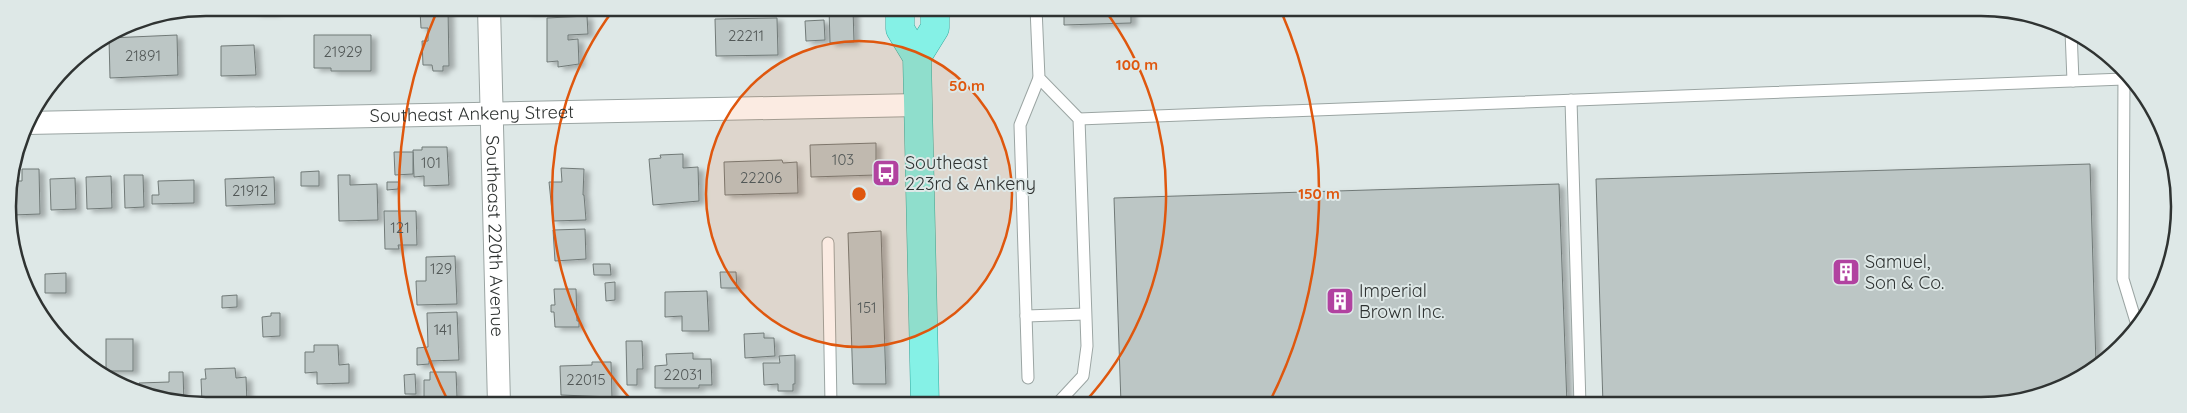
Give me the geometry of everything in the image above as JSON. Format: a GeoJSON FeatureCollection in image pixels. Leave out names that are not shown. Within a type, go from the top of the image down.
{"type":"FeatureCollection","features":[{"type":"Feature","properties":{"kind":"main road"},"geometry":{"type":"LineString","coordinates":[[900,16],[900,29],[917,57],[925,397]]}},
{"type":"Feature","properties":{"kind":"main road"},"geometry":{"type":"LineString","coordinates":[[917,57],[935,28],[935,16]]}},
{"type":"Feature","properties":{"kind":"street","name":"Southeast 220th Avenue"},"geometry":{"type":"LineString","coordinates":[[489,16],[499,397]]}},
{"type":"Feature","properties":{"kind":"street","name":"Southeast Ankeny Street"},"geometry":{"type":"LineString","coordinates":[[36,123],[918,105]]}},
{"type":"Feature","properties":{"kind":"lane"},"geometry":{"type":"LineString","coordinates":[[1028,378],[1020,125],[1039,78],[1036,16]]}},
{"type":"Feature","properties":{"kind":"lane"},"geometry":{"type":"LineString","coordinates":[[2071,39],[2073,81]]}},
{"type":"Feature","properties":{"kind":"lane"},"geometry":{"type":"LineString","coordinates":[[1079,119],[2073,81],[2119,76]]}},
{"type":"Feature","properties":{"kind":"lane"},"geometry":{"type":"LineString","coordinates":[[1039,78],[1079,119],[1086,346],[1083,376],[1064,397]]}},
{"type":"Feature","properties":{"kind":"lane"},"geometry":{"type":"LineString","coordinates":[[2124,81],[2123,279],[2135,317]]}},
{"type":"Feature","properties":{"kind":"lane"},"geometry":{"type":"LineString","coordinates":[[1571,100],[1580,397]]}},
{"type":"Feature","properties":{"kind":"lane"},"geometry":{"type":"LineString","coordinates":[[828,244],[831,397]]}},
{"type":"Feature","properties":{"kind":"lane"},"geometry":{"type":"LineString","coordinates":[[1026,316],[1086,314]]}},
{"type":"Feature","properties":{"kind":"building"},"geometry":{"type":"Polygon","coordinates":[[[420,16],[448,16],[449,66],[443,66],[443,71],[433,71],[432,65],[423,65],[422,41],[428,41],[428,28],[421,28],[420,16]]]}},
{"type":"Feature","properties":{"kind":"building"},"geometry":{"type":"Polygon","coordinates":[[[587,16],[588,34],[568,35],[568,40],[578,39],[579,64],[558,67],[558,61],[547,62],[547,18],[587,16]]]}},
{"type":"Feature","properties":{"kind":"building"},"geometry":{"type":"Polygon","coordinates":[[[829,16],[853,16],[854,42],[830,43],[829,16]]]}},
{"type":"Feature","properties":{"kind":"building"},"geometry":{"type":"Polygon","coordinates":[[[1064,16],[1131,16],[1131,23],[1064,25],[1064,16]]]}},
{"type":"Feature","properties":{"kind":"building"},"geometry":{"type":"Polygon","coordinates":[[[777,18],[778,55],[716,56],[715,19],[777,18]]]}},
{"type":"Feature","properties":{"kind":"building"},"geometry":{"type":"Polygon","coordinates":[[[824,20],[825,40],[806,41],[805,21],[824,20]]]}},
{"type":"Feature","properties":{"kind":"building"},"geometry":{"type":"Polygon","coordinates":[[[177,35],[178,75],[110,78],[109,43],[119,38],[177,35]]]}},
{"type":"Feature","properties":{"kind":"building"},"geometry":{"type":"Polygon","coordinates":[[[314,35],[371,35],[371,71],[331,71],[331,68],[314,68],[314,35]]]}},
{"type":"Feature","properties":{"kind":"building"},"geometry":{"type":"Polygon","coordinates":[[[254,45],[256,75],[221,76],[221,46],[254,45]]]}},
{"type":"Feature","properties":{"kind":"building"},"geometry":{"type":"Polygon","coordinates":[[[876,143],[876,175],[811,177],[810,145],[876,143]]]}},
{"type":"Feature","properties":{"kind":"building"},"geometry":{"type":"Polygon","coordinates":[[[422,147],[447,147],[449,185],[424,186],[424,176],[414,177],[413,150],[422,150],[422,147]]]}},
{"type":"Feature","properties":{"kind":"building"},"geometry":{"type":"Polygon","coordinates":[[[394,152],[413,152],[413,174],[395,175],[394,152]]]}},
{"type":"Feature","properties":{"kind":"building"},"geometry":{"type":"Polygon","coordinates":[[[683,154],[683,168],[698,167],[699,201],[653,205],[649,159],[661,158],[660,155],[683,154]]]}},
{"type":"Feature","properties":{"kind":"building"},"geometry":{"type":"Polygon","coordinates":[[[782,160],[783,163],[797,162],[798,193],[725,195],[724,162],[782,160]]]}},
{"type":"Feature","properties":{"kind":"building","name":"Samuel, Son & Co."},"geometry":{"type":"Polygon","coordinates":[[[2090,164],[2096,357],[2076,371],[2042,387],[2018,393],[1993,396],[1603,397],[1596,179],[2090,164]]]}},
{"type":"Feature","properties":{"kind":"building"},"geometry":{"type":"Polygon","coordinates":[[[561,168],[584,169],[583,195],[586,220],[553,221],[549,182],[562,182],[561,168]]]}},
{"type":"Feature","properties":{"kind":"building"},"geometry":{"type":"Polygon","coordinates":[[[22,169],[39,169],[40,214],[17,215],[18,181],[22,181],[22,169]]]}},
{"type":"Feature","properties":{"kind":"building"},"geometry":{"type":"Polygon","coordinates":[[[319,171],[319,186],[301,186],[301,172],[319,171]]]}},
{"type":"Feature","properties":{"kind":"building"},"geometry":{"type":"Polygon","coordinates":[[[124,175],[143,175],[144,207],[125,208],[124,175]]]}},
{"type":"Feature","properties":{"kind":"building"},"geometry":{"type":"Polygon","coordinates":[[[338,175],[350,175],[350,185],[377,184],[378,220],[339,221],[338,175]]]}},
{"type":"Feature","properties":{"kind":"building"},"geometry":{"type":"Polygon","coordinates":[[[111,176],[112,208],[87,209],[86,177],[111,176]]]}},
{"type":"Feature","properties":{"kind":"building"},"geometry":{"type":"Polygon","coordinates":[[[274,177],[275,204],[226,206],[225,179],[274,177]]]}},
{"type":"Feature","properties":{"kind":"building"},"geometry":{"type":"Polygon","coordinates":[[[75,178],[76,209],[51,210],[50,179],[75,178]]]}},
{"type":"Feature","properties":{"kind":"building"},"geometry":{"type":"Polygon","coordinates":[[[194,180],[194,203],[152,204],[152,195],[159,195],[158,181],[194,180]]]}},
{"type":"Feature","properties":{"kind":"building"},"geometry":{"type":"Polygon","coordinates":[[[387,182],[399,182],[398,189],[387,190],[387,182]]]}},
{"type":"Feature","properties":{"kind":"building","name":"Imperial Brown Inc."},"geometry":{"type":"Polygon","coordinates":[[[1559,184],[1567,397],[1121,397],[1114,198],[1559,184]]]}},
{"type":"Feature","properties":{"kind":"building"},"geometry":{"type":"Polygon","coordinates":[[[384,211],[416,211],[417,245],[398,245],[399,249],[385,249],[384,211]]]}},
{"type":"Feature","properties":{"kind":"building"},"geometry":{"type":"Polygon","coordinates":[[[585,229],[586,259],[555,261],[553,230],[585,229]]]}},
{"type":"Feature","properties":{"kind":"building"},"geometry":{"type":"Polygon","coordinates":[[[881,231],[886,384],[853,384],[848,233],[881,231]]]}},
{"type":"Feature","properties":{"kind":"building"},"geometry":{"type":"Polygon","coordinates":[[[455,256],[457,304],[417,305],[416,281],[426,281],[426,257],[455,256]]]}},
{"type":"Feature","properties":{"kind":"building"},"geometry":{"type":"Polygon","coordinates":[[[593,264],[610,264],[611,275],[594,275],[593,264]]]}},
{"type":"Feature","properties":{"kind":"building"},"geometry":{"type":"Polygon","coordinates":[[[720,272],[736,272],[737,288],[721,288],[720,272]]]}},
{"type":"Feature","properties":{"kind":"building"},"geometry":{"type":"Polygon","coordinates":[[[66,273],[66,293],[45,293],[45,274],[66,273]]]}},
{"type":"Feature","properties":{"kind":"building"},"geometry":{"type":"Polygon","coordinates":[[[615,282],[615,300],[606,301],[605,283],[615,282]]]}},
{"type":"Feature","properties":{"kind":"building"},"geometry":{"type":"Polygon","coordinates":[[[554,289],[576,289],[577,321],[579,321],[579,327],[555,327],[554,312],[551,312],[551,305],[555,305],[554,289]]]}},
{"type":"Feature","properties":{"kind":"building"},"geometry":{"type":"Polygon","coordinates":[[[707,291],[709,331],[682,331],[682,316],[665,317],[665,292],[707,291]]]}},
{"type":"Feature","properties":{"kind":"building"},"geometry":{"type":"Polygon","coordinates":[[[237,295],[237,307],[222,308],[222,296],[237,295]]]}},
{"type":"Feature","properties":{"kind":"building"},"geometry":{"type":"Polygon","coordinates":[[[457,312],[459,360],[429,361],[429,364],[417,365],[417,348],[428,347],[427,313],[457,312]]]}},
{"type":"Feature","properties":{"kind":"building"},"geometry":{"type":"Polygon","coordinates":[[[271,313],[280,313],[280,336],[263,337],[262,317],[271,316],[271,313]]]}},
{"type":"Feature","properties":{"kind":"building"},"geometry":{"type":"Polygon","coordinates":[[[764,333],[764,338],[774,338],[775,356],[745,358],[744,334],[764,333]]]}},
{"type":"Feature","properties":{"kind":"building"},"geometry":{"type":"Polygon","coordinates":[[[106,339],[133,339],[133,371],[111,371],[106,368],[106,339]]]}},
{"type":"Feature","properties":{"kind":"building"},"geometry":{"type":"Polygon","coordinates":[[[626,341],[642,341],[643,369],[637,369],[637,385],[627,385],[626,341]]]}},
{"type":"Feature","properties":{"kind":"building"},"geometry":{"type":"Polygon","coordinates":[[[314,345],[338,345],[339,365],[349,364],[349,383],[317,384],[317,372],[305,373],[305,352],[314,352],[314,345]]]}},
{"type":"Feature","properties":{"kind":"building"},"geometry":{"type":"Polygon","coordinates":[[[693,353],[693,359],[711,359],[712,385],[699,385],[699,388],[655,388],[655,366],[667,365],[666,354],[693,353]]]}},
{"type":"Feature","properties":{"kind":"building"},"geometry":{"type":"Polygon","coordinates":[[[795,355],[795,384],[793,384],[793,391],[778,391],[778,384],[764,385],[763,363],[780,363],[779,356],[795,355]]]}},
{"type":"Feature","properties":{"kind":"building"},"geometry":{"type":"Polygon","coordinates":[[[592,362],[611,362],[612,397],[561,395],[560,366],[592,365],[592,362]]]}},
{"type":"Feature","properties":{"kind":"building"},"geometry":{"type":"Polygon","coordinates":[[[235,368],[236,378],[246,377],[247,397],[202,397],[201,379],[206,379],[205,369],[235,368]]]}},
{"type":"Feature","properties":{"kind":"building"},"geometry":{"type":"Polygon","coordinates":[[[169,372],[183,372],[184,395],[145,387],[139,383],[169,382],[169,372]]]}},
{"type":"Feature","properties":{"kind":"building"},"geometry":{"type":"Polygon","coordinates":[[[430,372],[456,372],[457,397],[424,397],[424,380],[430,380],[430,372]]]}},
{"type":"Feature","properties":{"kind":"building"},"geometry":{"type":"Polygon","coordinates":[[[415,374],[416,394],[405,394],[404,375],[415,374]]]}},
{"type":"Feature","properties":{"kind":"place","name":"Southeast 223rd & Ankeny"},"geometry":{"type":"Point","coordinates":[886,173]}},
{"type":"Feature","properties":{"kind":"place","name":"Samuel, Son & Co."},"geometry":{"type":"Point","coordinates":[1846,272]}},
{"type":"Feature","properties":{"kind":"place","name":"Imperial Brown Inc."},"geometry":{"type":"Point","coordinates":[1340,301]}}]}
